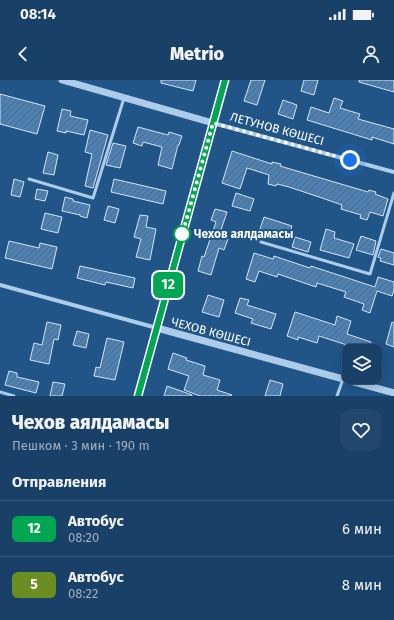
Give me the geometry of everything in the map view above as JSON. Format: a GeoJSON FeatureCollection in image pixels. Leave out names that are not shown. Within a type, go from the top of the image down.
{"type":"FeatureCollection","features":[{"type":"Feature","properties":{"kind":"street","name":"ЛЕТУНОВ КӨШЕСІ"},"geometry":{"type":"LineString","coordinates":[[62,80],[394,172]]}},
{"type":"Feature","properties":{"kind":"street"},"geometry":{"type":"LineString","coordinates":[[138,396],[225,80]]}},
{"type":"Feature","properties":{"kind":"street","name":"ЧЕХОВ КӨШЕСІ"},"geometry":{"type":"LineString","coordinates":[[0,285],[342,379]]}},
{"type":"Feature","properties":{"kind":"street","name":"ЧЕХОВ КӨШЕСІ"},"geometry":{"type":"LineString","coordinates":[[361,384],[394,393]]}},
{"type":"Feature","properties":{"kind":"lane"},"geometry":{"type":"LineString","coordinates":[[29,179],[93,198],[124,98]]}},
{"type":"Feature","properties":{"kind":"lane"},"geometry":{"type":"LineString","coordinates":[[261,242],[370,274],[394,193]]}},
{"type":"Feature","properties":{"kind":"lane"},"geometry":{"type":"LineString","coordinates":[[337,396],[342,382]]}},
{"type":"Feature","properties":{"kind":"lane"},"geometry":{"type":"LineString","coordinates":[[0,392],[14,396]]}},
{"type":"Feature","properties":{"kind":"building"},"geometry":{"type":"Polygon","coordinates":[[[161,80],[196,80],[193,91],[161,83],[161,80]]]}},
{"type":"Feature","properties":{"kind":"building"},"geometry":{"type":"Polygon","coordinates":[[[251,80],[265,80],[257,105],[244,101],[251,80]]]}},
{"type":"Feature","properties":{"kind":"building"},"geometry":{"type":"Polygon","coordinates":[[[304,80],[318,80],[314,95],[301,91],[304,80]]]}},
{"type":"Feature","properties":{"kind":"building"},"geometry":{"type":"Polygon","coordinates":[[[359,80],[394,80],[394,92],[359,82],[359,80]]]}},
{"type":"Feature","properties":{"kind":"building"},"geometry":{"type":"Polygon","coordinates":[[[0,94],[45,106],[37,134],[0,124],[0,94]]]}},
{"type":"Feature","properties":{"kind":"building"},"geometry":{"type":"Polygon","coordinates":[[[334,98],[343,101],[340,108],[360,114],[358,119],[394,129],[394,144],[372,137],[372,140],[307,120],[311,107],[329,113],[334,98]]]}},
{"type":"Feature","properties":{"kind":"building"},"geometry":{"type":"Polygon","coordinates":[[[283,100],[297,105],[293,119],[278,114],[283,100]]]}},
{"type":"Feature","properties":{"kind":"building"},"geometry":{"type":"Polygon","coordinates":[[[62,109],[71,111],[70,116],[88,120],[84,135],[66,131],[66,133],[57,131],[62,109]]]}},
{"type":"Feature","properties":{"kind":"building"},"geometry":{"type":"Polygon","coordinates":[[[138,127],[168,135],[169,132],[182,136],[178,145],[172,169],[158,165],[162,147],[143,142],[142,146],[133,143],[138,127]]]}},
{"type":"Feature","properties":{"kind":"building"},"geometry":{"type":"Polygon","coordinates":[[[90,130],[108,135],[93,188],[85,186],[92,154],[85,152],[90,130]]]}},
{"type":"Feature","properties":{"kind":"building"},"geometry":{"type":"Polygon","coordinates":[[[113,143],[126,146],[120,168],[106,165],[113,143]]]}},
{"type":"Feature","properties":{"kind":"building"},"geometry":{"type":"Polygon","coordinates":[[[232,151],[272,164],[272,162],[281,164],[280,166],[368,192],[369,190],[376,192],[375,194],[388,199],[383,216],[370,212],[367,220],[360,218],[361,215],[341,209],[342,205],[289,187],[277,184],[276,186],[268,184],[269,175],[247,168],[240,189],[222,183],[232,151]]]}},
{"type":"Feature","properties":{"kind":"building"},"geometry":{"type":"Polygon","coordinates":[[[48,152],[58,155],[54,175],[43,173],[48,152]]]}},
{"type":"Feature","properties":{"kind":"building"},"geometry":{"type":"Polygon","coordinates":[[[14,179],[24,182],[20,197],[11,195],[14,179]]]}},
{"type":"Feature","properties":{"kind":"building"},"geometry":{"type":"Polygon","coordinates":[[[114,179],[166,191],[163,204],[111,192],[114,179]]]}},
{"type":"Feature","properties":{"kind":"building"},"geometry":{"type":"Polygon","coordinates":[[[37,189],[48,191],[45,201],[35,199],[37,189]]]}},
{"type":"Feature","properties":{"kind":"building"},"geometry":{"type":"Polygon","coordinates":[[[236,193],[254,199],[250,211],[232,206],[236,193]]]}},
{"type":"Feature","properties":{"kind":"building"},"geometry":{"type":"Polygon","coordinates":[[[65,197],[73,199],[73,201],[90,205],[87,218],[62,211],[65,197]]]}},
{"type":"Feature","properties":{"kind":"building"},"geometry":{"type":"Polygon","coordinates":[[[108,206],[119,209],[115,223],[104,220],[108,206]]]}},
{"type":"Feature","properties":{"kind":"building"},"geometry":{"type":"Polygon","coordinates":[[[215,209],[227,212],[219,236],[228,239],[224,250],[219,248],[211,275],[198,271],[202,256],[204,257],[216,222],[211,220],[215,209]]]}},
{"type":"Feature","properties":{"kind":"building"},"geometry":{"type":"Polygon","coordinates":[[[45,213],[62,217],[58,233],[41,229],[45,213]]]}},
{"type":"Feature","properties":{"kind":"building"},"geometry":{"type":"Polygon","coordinates":[[[140,215],[148,216],[146,227],[156,229],[150,260],[136,257],[141,239],[134,237],[140,215]]]}},
{"type":"Feature","properties":{"kind":"building"},"geometry":{"type":"Polygon","coordinates":[[[264,217],[292,226],[288,238],[270,233],[269,235],[259,232],[264,217]]]}},
{"type":"Feature","properties":{"kind":"building"},"geometry":{"type":"Polygon","coordinates":[[[326,229],[335,232],[334,238],[354,244],[349,258],[320,250],[326,229]]]}},
{"type":"Feature","properties":{"kind":"building"},"geometry":{"type":"Polygon","coordinates":[[[361,236],[376,241],[373,255],[356,250],[361,236]]]}},
{"type":"Feature","properties":{"kind":"building"},"geometry":{"type":"Polygon","coordinates":[[[295,237],[311,242],[308,252],[292,247],[295,237]]]}},
{"type":"Feature","properties":{"kind":"building"},"geometry":{"type":"Polygon","coordinates":[[[9,241],[39,248],[40,243],[57,247],[52,269],[5,258],[9,241]]]}},
{"type":"Feature","properties":{"kind":"building"},"geometry":{"type":"Polygon","coordinates":[[[381,249],[394,253],[394,265],[380,261],[381,258],[378,257],[381,249]]]}},
{"type":"Feature","properties":{"kind":"building"},"geometry":{"type":"Polygon","coordinates":[[[254,253],[273,259],[274,256],[310,268],[311,266],[375,287],[378,277],[394,282],[394,290],[392,296],[377,291],[370,313],[362,310],[364,304],[344,297],[346,292],[317,283],[316,287],[278,274],[277,277],[259,271],[255,282],[246,279],[254,253]]]}},
{"type":"Feature","properties":{"kind":"building"},"geometry":{"type":"Polygon","coordinates":[[[80,266],[135,278],[133,288],[106,282],[105,285],[77,278],[80,266]]]}},
{"type":"Feature","properties":{"kind":"building"},"geometry":{"type":"Polygon","coordinates":[[[208,295],[224,300],[219,317],[202,312],[208,295]]]}},
{"type":"Feature","properties":{"kind":"building"},"geometry":{"type":"Polygon","coordinates":[[[240,298],[249,300],[247,305],[276,314],[271,329],[251,323],[253,319],[235,313],[240,298]]]}},
{"type":"Feature","properties":{"kind":"building"},"geometry":{"type":"Polygon","coordinates":[[[295,312],[335,325],[337,316],[351,321],[347,334],[371,342],[370,344],[344,344],[319,336],[317,343],[298,337],[298,340],[287,336],[295,312]]]}},
{"type":"Feature","properties":{"kind":"building"},"geometry":{"type":"Polygon","coordinates":[[[47,322],[61,325],[58,340],[54,339],[49,364],[30,360],[34,343],[42,345],[47,322]]]}},
{"type":"Feature","properties":{"kind":"building"},"geometry":{"type":"Polygon","coordinates":[[[392,322],[394,323],[394,347],[386,344],[392,322]]]}},
{"type":"Feature","properties":{"kind":"building"},"geometry":{"type":"Polygon","coordinates":[[[77,331],[89,334],[86,348],[73,345],[77,331]]]}},
{"type":"Feature","properties":{"kind":"building"},"geometry":{"type":"Polygon","coordinates":[[[107,338],[124,342],[115,380],[94,376],[96,367],[100,368],[107,338]]]}},
{"type":"Feature","properties":{"kind":"building"},"geometry":{"type":"Polygon","coordinates":[[[173,353],[187,358],[186,360],[205,366],[203,375],[220,380],[217,390],[232,395],[200,396],[184,390],[189,376],[168,369],[173,353]]]}},
{"type":"Feature","properties":{"kind":"building"},"geometry":{"type":"Polygon","coordinates":[[[9,371],[17,373],[17,377],[39,382],[36,393],[5,385],[9,371]]]}},
{"type":"Feature","properties":{"kind":"building"},"geometry":{"type":"Polygon","coordinates":[[[270,380],[283,384],[280,396],[265,396],[270,380]]]}},
{"type":"Feature","properties":{"kind":"building"},"geometry":{"type":"Polygon","coordinates":[[[53,382],[65,384],[62,396],[50,396],[53,382]]]}},
{"type":"Feature","properties":{"kind":"building"},"geometry":{"type":"Polygon","coordinates":[[[167,386],[192,395],[192,396],[164,396],[167,386]]]}},
{"type":"Feature","properties":{"kind":"bus line","name":"12"},"geometry":{"type":"LineString","coordinates":[[138,396],[225,80]]}},
{"type":"Feature","properties":{"kind":"place","name":"Чехов аялдамасы"},"geometry":{"type":"Point","coordinates":[182,234]}},
{"type":"Feature","properties":{"kind":"route"},"geometry":{"type":"LineString","coordinates":[[182,234],[182,236],[213,123],[350,160]]}}]}
